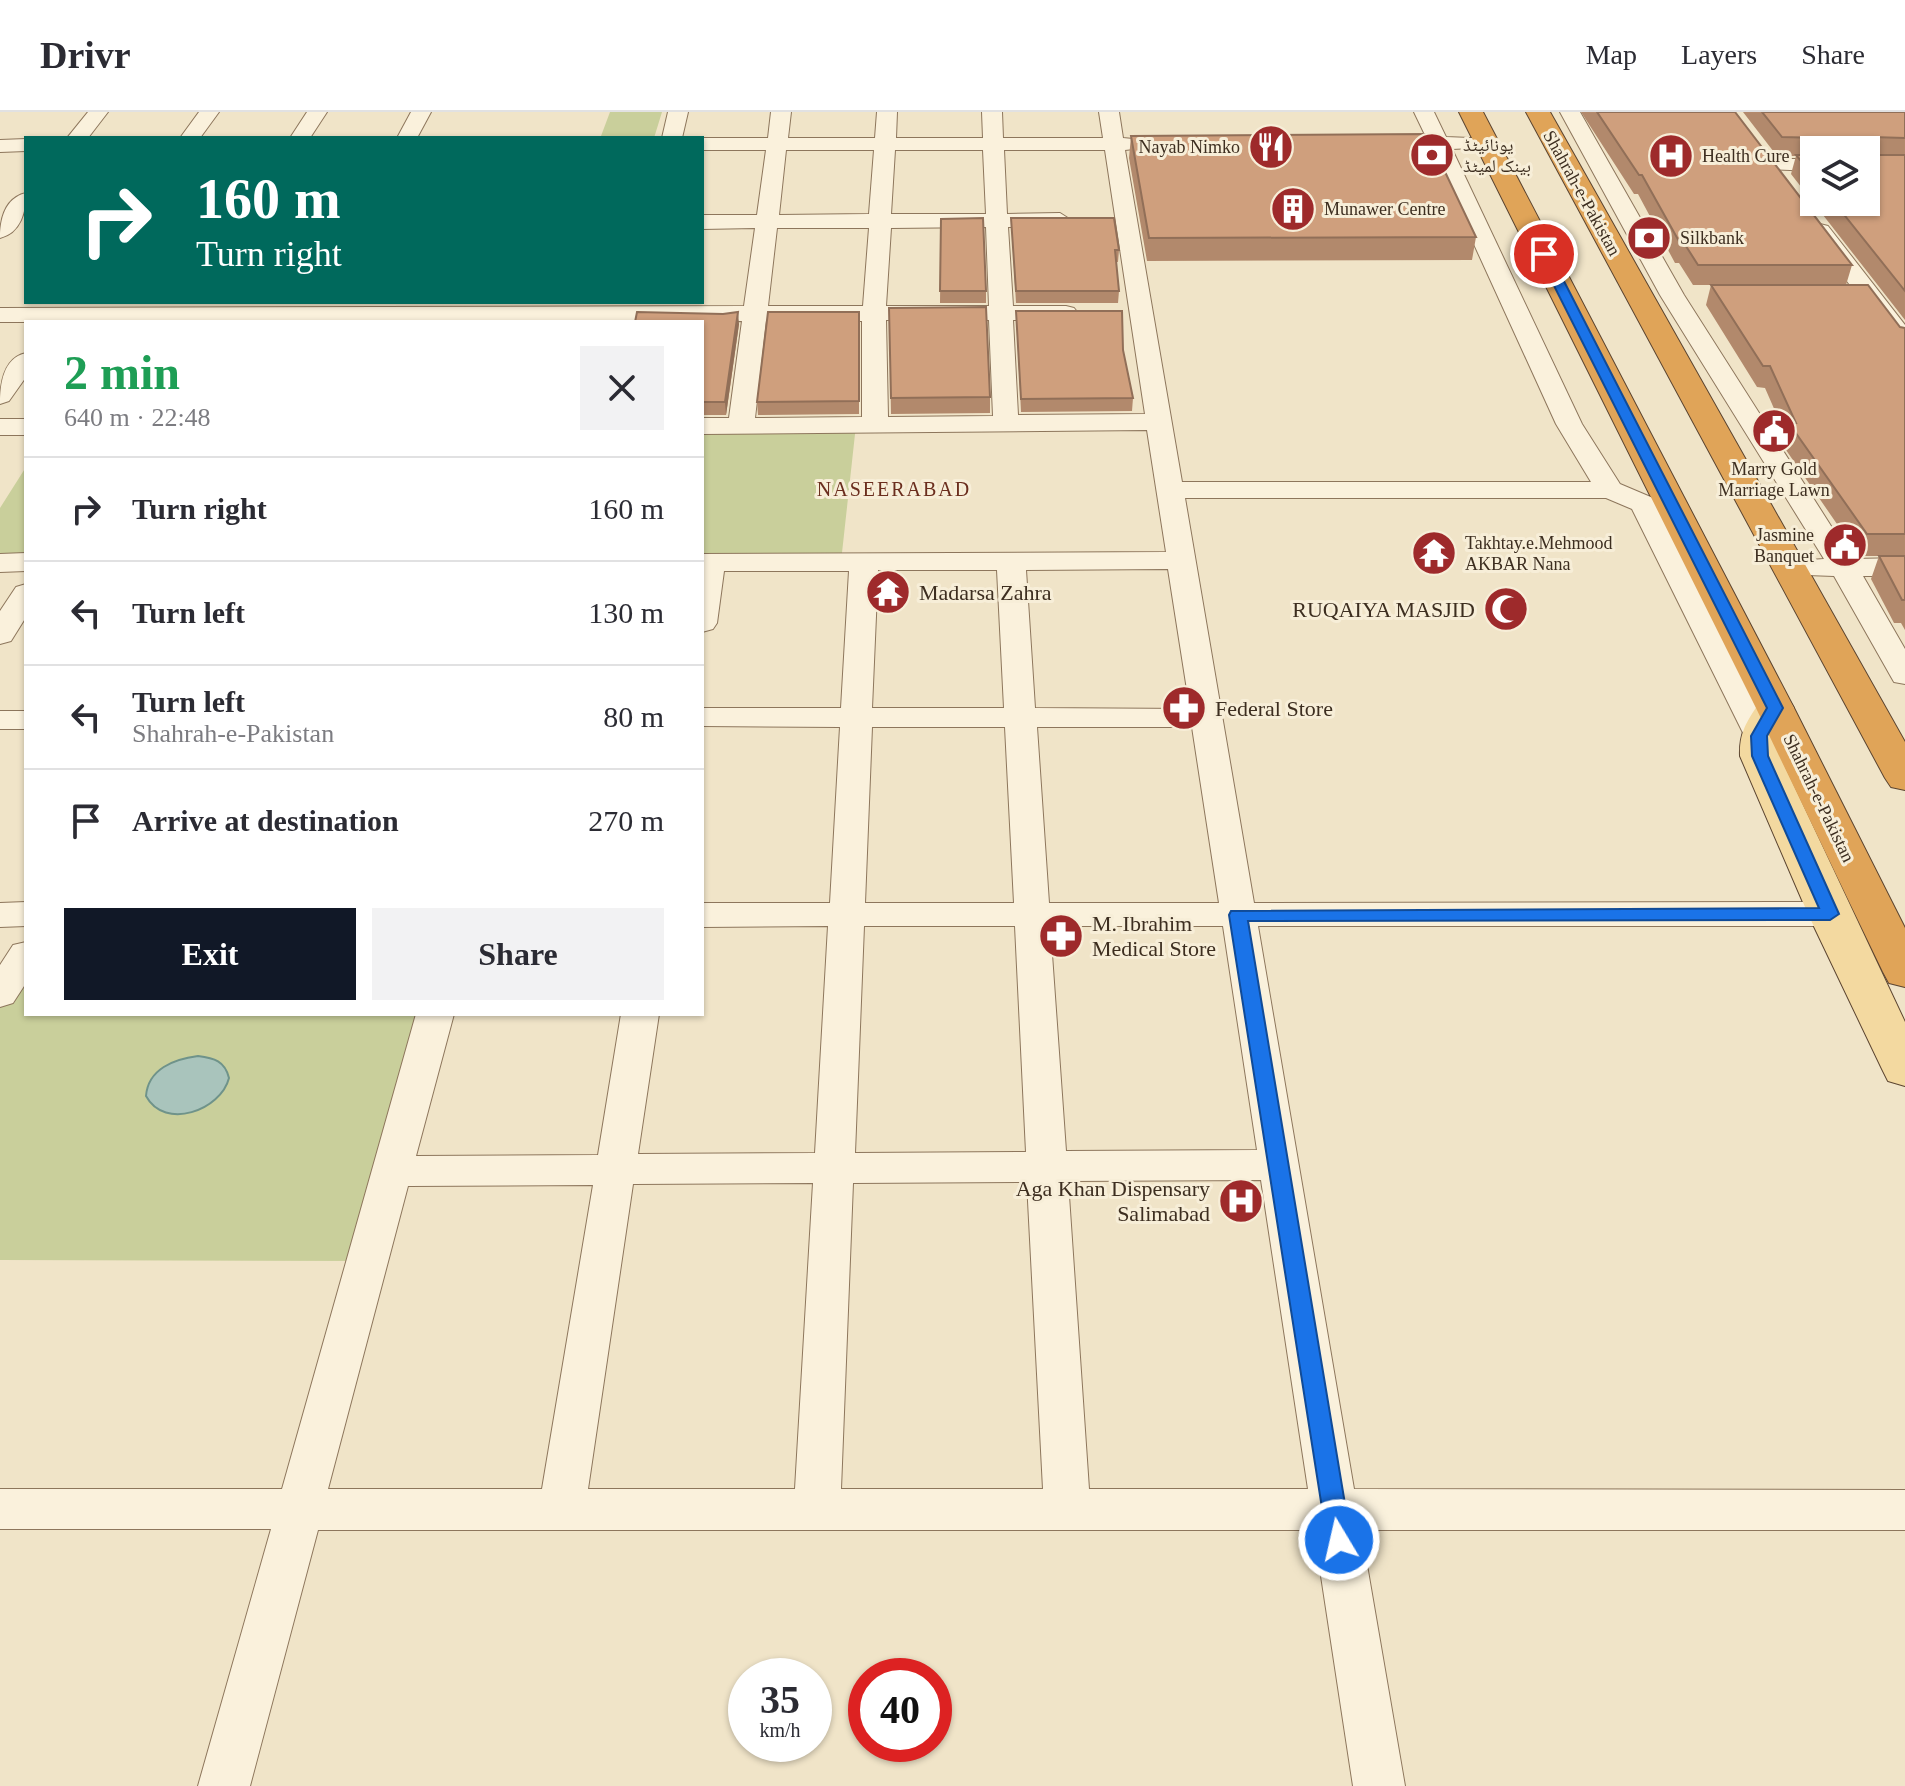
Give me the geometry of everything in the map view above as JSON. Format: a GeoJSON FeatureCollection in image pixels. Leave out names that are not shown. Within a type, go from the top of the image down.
{"type":"FeatureCollection","features":[{"type":"Feature","properties":{"kind":"highway","name":"Shahrah-e-Pakistan"},"geometry":{"type":"LineString","coordinates":[[1471,112],[1767,722]]}},
{"type":"Feature","properties":{"kind":"highway","name":"Shahrah-e-Pakistan"},"geometry":{"type":"LineString","coordinates":[[1538,112],[1905,778]]}},
{"type":"Feature","properties":{"kind":"highway"},"geometry":{"type":"LineString","coordinates":[[1846,900],[1905,972]]}},
{"type":"Feature","properties":{"kind":"main road"},"geometry":{"type":"LineString","coordinates":[[1873,718],[1905,743]]}},
{"type":"Feature","properties":{"kind":"main road"},"geometry":{"type":"LineString","coordinates":[[1767,722],[1760,756],[1846,900],[1905,1069]]}},
{"type":"Feature","properties":{"kind":"street"},"geometry":{"type":"LineString","coordinates":[[79,136],[98,112]]}},
{"type":"Feature","properties":{"kind":"street"},"geometry":{"type":"LineString","coordinates":[[191,136],[209,112]]}},
{"type":"Feature","properties":{"kind":"street"},"geometry":{"type":"LineString","coordinates":[[301,136],[317,112]]}},
{"type":"Feature","properties":{"kind":"street"},"geometry":{"type":"LineString","coordinates":[[408,136],[421,112]]}},
{"type":"Feature","properties":{"kind":"street"},"geometry":{"type":"LineString","coordinates":[[672,136],[678,112]]}},
{"type":"Feature","properties":{"kind":"street"},"geometry":{"type":"LineString","coordinates":[[741,426],[781,112]]}},
{"type":"Feature","properties":{"kind":"street"},"geometry":{"type":"LineString","coordinates":[[875,425],[874,314],[887,112]]}},
{"type":"Feature","properties":{"kind":"street"},"geometry":{"type":"LineString","coordinates":[[992,112],[1006,424]]}},
{"type":"Feature","properties":{"kind":"street"},"geometry":{"type":"LineString","coordinates":[[1424,112],[1569,424],[1610,490]]}},
{"type":"Feature","properties":{"kind":"street"},"geometry":{"type":"LineString","coordinates":[[1570,112],[1684,295],[1905,675]]}},
{"type":"Feature","properties":{"kind":"street"},"geometry":{"type":"LineString","coordinates":[[704,144],[994,144],[1111,128],[1160,144]]}},
{"type":"Feature","properties":{"kind":"street"},"geometry":{"type":"LineString","coordinates":[[1111,128],[1102,220],[1133,313],[1158,422],[1379,1786]]}},
{"type":"Feature","properties":{"kind":"street"},"geometry":{"type":"LineString","coordinates":[[1362,144],[1487,143]]}},
{"type":"Feature","properties":{"kind":"street"},"geometry":{"type":"LineString","coordinates":[[1753,144],[1788,189]]}},
{"type":"Feature","properties":{"kind":"street"},"geometry":{"type":"LineString","coordinates":[[0,146],[24,145]]}},
{"type":"Feature","properties":{"kind":"street"},"geometry":{"type":"LineString","coordinates":[[1770,165],[1800,165]]}},
{"type":"Feature","properties":{"kind":"street"},"geometry":{"type":"LineString","coordinates":[[8,227],[24,202]]}},
{"type":"Feature","properties":{"kind":"street"},"geometry":{"type":"LineString","coordinates":[[1808,216],[1905,341]]}},
{"type":"Feature","properties":{"kind":"street"},"geometry":{"type":"LineString","coordinates":[[704,222],[1102,220]]}},
{"type":"Feature","properties":{"kind":"street"},"geometry":{"type":"LineString","coordinates":[[1838,295],[1870,295]]}},
{"type":"Feature","properties":{"kind":"street"},"geometry":{"type":"LineString","coordinates":[[0,315],[314,313],[426,308],[755,314],[1094,313]]}},
{"type":"Feature","properties":{"kind":"street"},"geometry":{"type":"LineString","coordinates":[[0,396],[24,363]]}},
{"type":"Feature","properties":{"kind":"street"},"geometry":{"type":"LineString","coordinates":[[704,426],[1158,422]]}},
{"type":"Feature","properties":{"kind":"street"},"geometry":{"type":"LineString","coordinates":[[0,427],[24,427]]}},
{"type":"Feature","properties":{"kind":"street"},"geometry":{"type":"LineString","coordinates":[[1169,490],[1610,490],[1643,504],[1767,722]]}},
{"type":"Feature","properties":{"kind":"street"},"geometry":{"type":"LineString","coordinates":[[704,599],[707,563],[1181,560]]}},
{"type":"Feature","properties":{"kind":"street"},"geometry":{"type":"LineString","coordinates":[[1011,561],[1067,1509]]}},
{"type":"Feature","properties":{"kind":"street"},"geometry":{"type":"LineString","coordinates":[[0,563],[24,562]]}},
{"type":"Feature","properties":{"kind":"street"},"geometry":{"type":"LineString","coordinates":[[817,1510],[844,915],[864,562]]}},
{"type":"Feature","properties":{"kind":"street"},"geometry":{"type":"LineString","coordinates":[[1790,568],[1905,567]]}},
{"type":"Feature","properties":{"kind":"street"},"geometry":{"type":"LineString","coordinates":[[0,635],[24,596]]}},
{"type":"Feature","properties":{"kind":"street"},"geometry":{"type":"LineString","coordinates":[[704,717],[1206,718]]}},
{"type":"Feature","properties":{"kind":"street"},"geometry":{"type":"LineString","coordinates":[[0,720],[24,720]]}},
{"type":"Feature","properties":{"kind":"street"},"geometry":{"type":"LineString","coordinates":[[704,915],[1238,915],[1846,900]]}},
{"type":"Feature","properties":{"kind":"street"},"geometry":{"type":"LineString","coordinates":[[0,915],[24,914]]}},
{"type":"Feature","properties":{"kind":"street"},"geometry":{"type":"LineString","coordinates":[[0,994],[24,957]]}},
{"type":"Feature","properties":{"kind":"street"},"geometry":{"type":"LineString","coordinates":[[224,1786],[297,1509],[434,1016]]}},
{"type":"Feature","properties":{"kind":"street"},"geometry":{"type":"LineString","coordinates":[[562,1509],[640,1016]]}},
{"type":"Feature","properties":{"kind":"street"},"geometry":{"type":"LineString","coordinates":[[391,1171],[1278,1165]]}},
{"type":"Feature","properties":{"kind":"street"},"geometry":{"type":"LineString","coordinates":[[0,1509],[1905,1510]]}},
{"type":"Feature","properties":{"kind":"green space"},"geometry":{"type":"Polygon","coordinates":[[[610,112],[662,112],[655,136],[601,136],[610,112]]]}},
{"type":"Feature","properties":{"kind":"green space"},"geometry":{"type":"Polygon","coordinates":[[[856,425],[841,562],[704,563],[704,426],[856,425]]]}},
{"type":"Feature","properties":{"kind":"green space"},"geometry":{"type":"Polygon","coordinates":[[[24,470],[24,562],[0,563],[0,508],[24,470]]]}},
{"type":"Feature","properties":{"kind":"green space"},"geometry":{"type":"Polygon","coordinates":[[[24,959],[24,1016],[434,1016],[366,1261],[0,1260],[0,1000],[24,959]]]}},
{"type":"Feature","properties":{"kind":"water"},"geometry":{"type":"Polygon","coordinates":[[[198,1056],[222,1064],[229,1078],[224,1089],[204,1107],[192,1112],[179,1114],[155,1107],[146,1096],[157,1072],[172,1063],[198,1056]]]}},
{"type":"Feature","properties":{"kind":"building"},"geometry":{"type":"Polygon","coordinates":[[[1597,112],[1735,112],[1800,197],[1800,216],[1815,216],[1852,265],[1698,265],[1684,243],[1680,243],[1642,175],[1639,175],[1597,112]]]}},
{"type":"Feature","properties":{"kind":"building"},"geometry":{"type":"Polygon","coordinates":[[[1762,112],[1905,112],[1905,138],[1782,137],[1762,112]]]}},
{"type":"Feature","properties":{"kind":"building","name":"Munawer Centre"},"geometry":{"type":"Polygon","coordinates":[[[1427,134],[1476,237],[1149,238],[1131,136],[1427,134]]]}},
{"type":"Feature","properties":{"kind":"building"},"geometry":{"type":"Polygon","coordinates":[[[1880,155],[1905,155],[1905,291],[1845,216],[1880,216],[1880,155]]]}},
{"type":"Feature","properties":{"kind":"building"},"geometry":{"type":"Polygon","coordinates":[[[983,218],[986,291],[940,291],[941,219],[983,218]]]}},
{"type":"Feature","properties":{"kind":"building"},"geometry":{"type":"Polygon","coordinates":[[[1011,218],[1114,218],[1119,250],[1115,250],[1119,291],[1016,291],[1011,218]]]}},
{"type":"Feature","properties":{"kind":"building"},"geometry":{"type":"Polygon","coordinates":[[[1711,285],[1868,285],[1900,327],[1905,328],[1905,534],[1867,534],[1793,429],[1790,423],[1796,423],[1770,366],[1763,366],[1711,285]]]}},
{"type":"Feature","properties":{"kind":"building"},"geometry":{"type":"Polygon","coordinates":[[[986,307],[990,397],[891,398],[889,308],[986,307]]]}},
{"type":"Feature","properties":{"kind":"building"},"geometry":{"type":"Polygon","coordinates":[[[1016,311],[1122,311],[1123,350],[1133,398],[1021,399],[1016,311]]]}},
{"type":"Feature","properties":{"kind":"building"},"geometry":{"type":"Polygon","coordinates":[[[637,312],[738,312],[725,402],[704,402],[704,320],[635,320],[637,312]]]}},
{"type":"Feature","properties":{"kind":"building"},"geometry":{"type":"Polygon","coordinates":[[[768,312],[859,312],[859,401],[757,402],[768,312]]]}},
{"type":"Feature","properties":{"kind":"building"},"geometry":{"type":"Polygon","coordinates":[[[1879,556],[1905,556],[1905,600],[1902,600],[1879,556]]]}},
{"type":"Feature","properties":{"kind":"place","name":"Nayab Nimko"},"geometry":{"type":"Point","coordinates":[1271,147]}},
{"type":"Feature","properties":{"kind":"place","name":"یونائیٹڈ بینک لمیٹڈ"},"geometry":{"type":"Point","coordinates":[1432,155]}},
{"type":"Feature","properties":{"kind":"place","name":"Health Cure"},"geometry":{"type":"Point","coordinates":[1671,156]}},
{"type":"Feature","properties":{"kind":"place","name":"Munawer Centre"},"geometry":{"type":"Point","coordinates":[1293,209]}},
{"type":"Feature","properties":{"kind":"place","name":"Silkbank"},"geometry":{"type":"Point","coordinates":[1649,238]}},
{"type":"Feature","properties":{"kind":"place","name":"Marry Gold Marriage Lawn"},"geometry":{"type":"Point","coordinates":[1774,431]}},
{"type":"Feature","properties":{"kind":"place","name":"Jasmine Banquet"},"geometry":{"type":"Point","coordinates":[1845,545]}},
{"type":"Feature","properties":{"kind":"place","name":"Takhtay.e.Mehmood AKBAR Nana"},"geometry":{"type":"Point","coordinates":[1434,553]}},
{"type":"Feature","properties":{"kind":"place","name":"Madarsa Zahra"},"geometry":{"type":"Point","coordinates":[888,592]}},
{"type":"Feature","properties":{"kind":"place","name":"RUQAIYA MASJID"},"geometry":{"type":"Point","coordinates":[1506,609]}},
{"type":"Feature","properties":{"kind":"place","name":"Federal Store"},"geometry":{"type":"Point","coordinates":[1184,708]}},
{"type":"Feature","properties":{"kind":"place","name":"M. Ibrahim Medical Store"},"geometry":{"type":"Point","coordinates":[1061,936]}},
{"type":"Feature","properties":{"kind":"place","name":"Aga Khan Dispensary Salimabad"},"geometry":{"type":"Point","coordinates":[1241,1201]}},
{"type":"Feature","properties":{"kind":"district","name":"NASEERABAD"},"geometry":{"type":"Point","coordinates":[894,489]}},
{"type":"Feature","properties":{"kind":"route"},"geometry":{"type":"LineString","coordinates":[[1339,1540],[1238,915],[1830,914],[1760,756],[1759,736],[1775,708],[1544,254]]}}]}
